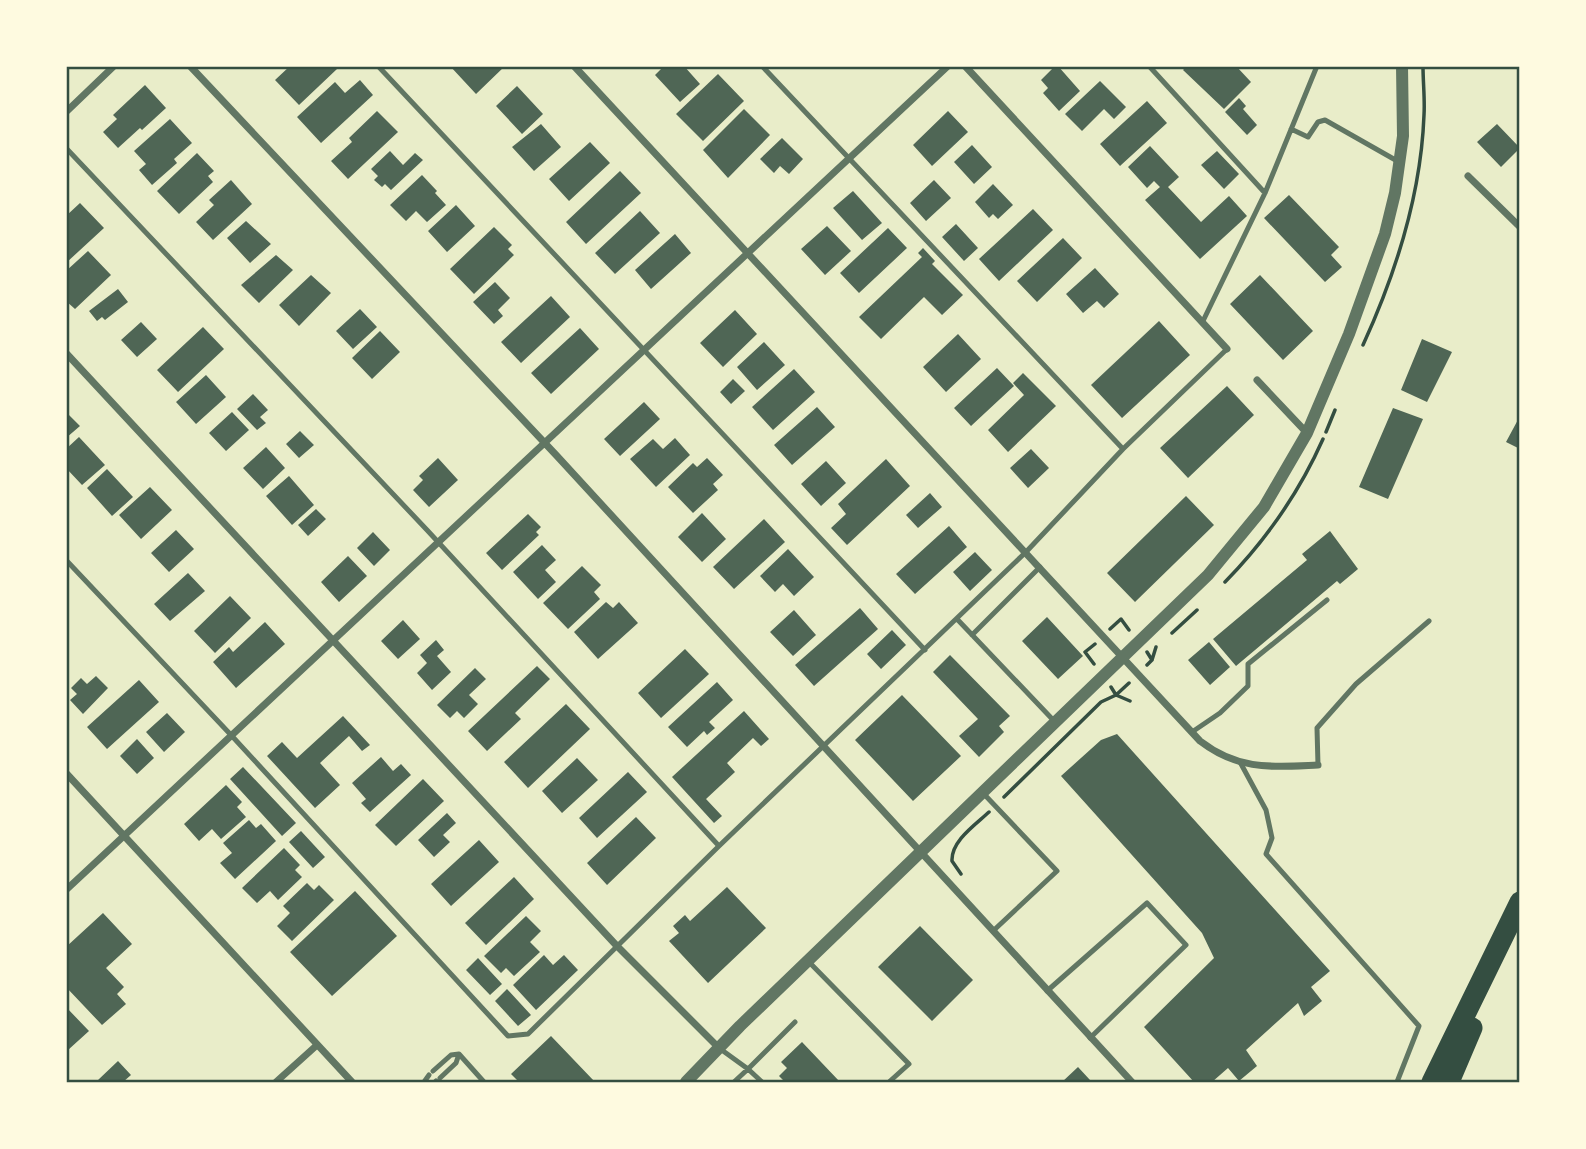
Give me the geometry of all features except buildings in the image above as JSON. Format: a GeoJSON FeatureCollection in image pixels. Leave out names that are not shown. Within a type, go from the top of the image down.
{"type":"FeatureCollection","features":[{"type":"Feature","properties":{"kind":"highway"},"geometry":{"type":"LineString","coordinates":[[1432,1083],[1520,902]]}},
{"type":"Feature","properties":{"kind":"highway"},"geometry":{"type":"LineString","coordinates":[[1449,1083],[1520,917]]}},
{"type":"Feature","properties":{"kind":"street"},"geometry":{"type":"LineString","coordinates":[[66,112],[114,66]]}},
{"type":"Feature","properties":{"kind":"street"},"geometry":{"type":"LineString","coordinates":[[190,66],[544,443],[1132,1083]]}},
{"type":"Feature","properties":{"kind":"street"},"geometry":{"type":"LineString","coordinates":[[574,66],[1192,732],[1217,754],[1240,762],[1265,766],[1318,765]]}},
{"type":"Feature","properties":{"kind":"street"},"geometry":{"type":"LineString","coordinates":[[66,890],[948,66]]}},
{"type":"Feature","properties":{"kind":"street"},"geometry":{"type":"LineString","coordinates":[[965,66],[1227,349]]}},
{"type":"Feature","properties":{"kind":"street"},"geometry":{"type":"LineString","coordinates":[[685,1083],[919,852],[1208,575],[1265,507],[1307,433],[1349,334],[1385,234],[1395,193],[1403,136],[1401,67]]}},
{"type":"Feature","properties":{"kind":"street"},"geometry":{"type":"LineString","coordinates":[[1468,176],[1520,227]]}},
{"type":"Feature","properties":{"kind":"street"},"geometry":{"type":"LineString","coordinates":[[66,353],[616,946],[719,1048]]}},
{"type":"Feature","properties":{"kind":"street"},"geometry":{"type":"LineString","coordinates":[[1257,380],[1307,433]]}},
{"type":"Feature","properties":{"kind":"street"},"geometry":{"type":"LineString","coordinates":[[66,773],[352,1083]]}},
{"type":"Feature","properties":{"kind":"street"},"geometry":{"type":"LineString","coordinates":[[276,1083],[317,1045]]}},
{"type":"Feature","properties":{"kind":"lane"},"geometry":{"type":"LineString","coordinates":[[378,66],[925,650]]}},
{"type":"Feature","properties":{"kind":"lane"},"geometry":{"type":"LineString","coordinates":[[762,66],[1123,449]]}},
{"type":"Feature","properties":{"kind":"lane"},"geometry":{"type":"LineString","coordinates":[[1149,66],[1265,193]]}},
{"type":"Feature","properties":{"kind":"lane"},"geometry":{"type":"LineString","coordinates":[[1203,321],[1265,193],[1317,66]]}},
{"type":"Feature","properties":{"kind":"lane"},"geometry":{"type":"LineString","coordinates":[[1291,129],[1308,137],[1318,121],[1325,120],[1399,162]]}},
{"type":"Feature","properties":{"kind":"lane"},"geometry":{"type":"LineString","coordinates":[[66,148],[438,542],[719,846]]}},
{"type":"Feature","properties":{"kind":"lane"},"geometry":{"type":"LineString","coordinates":[[66,560],[508,1036],[528,1034],[821,747],[1026,552],[1123,449],[1227,349]]}},
{"type":"Feature","properties":{"kind":"lane"},"geometry":{"type":"LineString","coordinates":[[972,635],[1040,567]]}},
{"type":"Feature","properties":{"kind":"lane"},"geometry":{"type":"LineString","coordinates":[[1192,732],[1220,713],[1248,686],[1248,664],[1327,600]]}},
{"type":"Feature","properties":{"kind":"lane"},"geometry":{"type":"LineString","coordinates":[[957,619],[1056,723]]}},
{"type":"Feature","properties":{"kind":"lane"},"geometry":{"type":"LineString","coordinates":[[1318,765],[1317,728],[1356,684],[1429,621]]}},
{"type":"Feature","properties":{"kind":"lane"},"geometry":{"type":"LineString","coordinates":[[1240,762],[1266,810],[1272,838],[1266,855],[1419,1026],[1397,1083]]}},
{"type":"Feature","properties":{"kind":"lane"},"geometry":{"type":"LineString","coordinates":[[982,792],[1057,871],[993,932]]}},
{"type":"Feature","properties":{"kind":"lane"},"geometry":{"type":"LineString","coordinates":[[1047,991],[1147,903],[1186,945],[1090,1038]]}},
{"type":"Feature","properties":{"kind":"lane"},"geometry":{"type":"LineString","coordinates":[[808,960],[909,1064],[889,1083]]}},
{"type":"Feature","properties":{"kind":"lane"},"geometry":{"type":"LineString","coordinates":[[734,1083],[795,1022]]}},
{"type":"Feature","properties":{"kind":"lane"},"geometry":{"type":"LineString","coordinates":[[719,1048],[762,1083]]}},
{"type":"Feature","properties":{"kind":"lane"},"geometry":{"type":"LineString","coordinates":[[424,1083],[451,1055],[459,1054]]}},
{"type":"Feature","properties":{"kind":"lane"},"geometry":{"type":"LineString","coordinates":[[437,1081],[456,1063],[459,1054]]}},
{"type":"Feature","properties":{"kind":"lane"},"geometry":{"type":"LineString","coordinates":[[459,1054],[484,1083]]}},
{"type":"Feature","properties":{"kind":"path"},"geometry":{"type":"LineString","coordinates":[[961,874],[953,861],[954,850],[960,840],[1106,699],[1116,695],[1130,701]]}}]}
